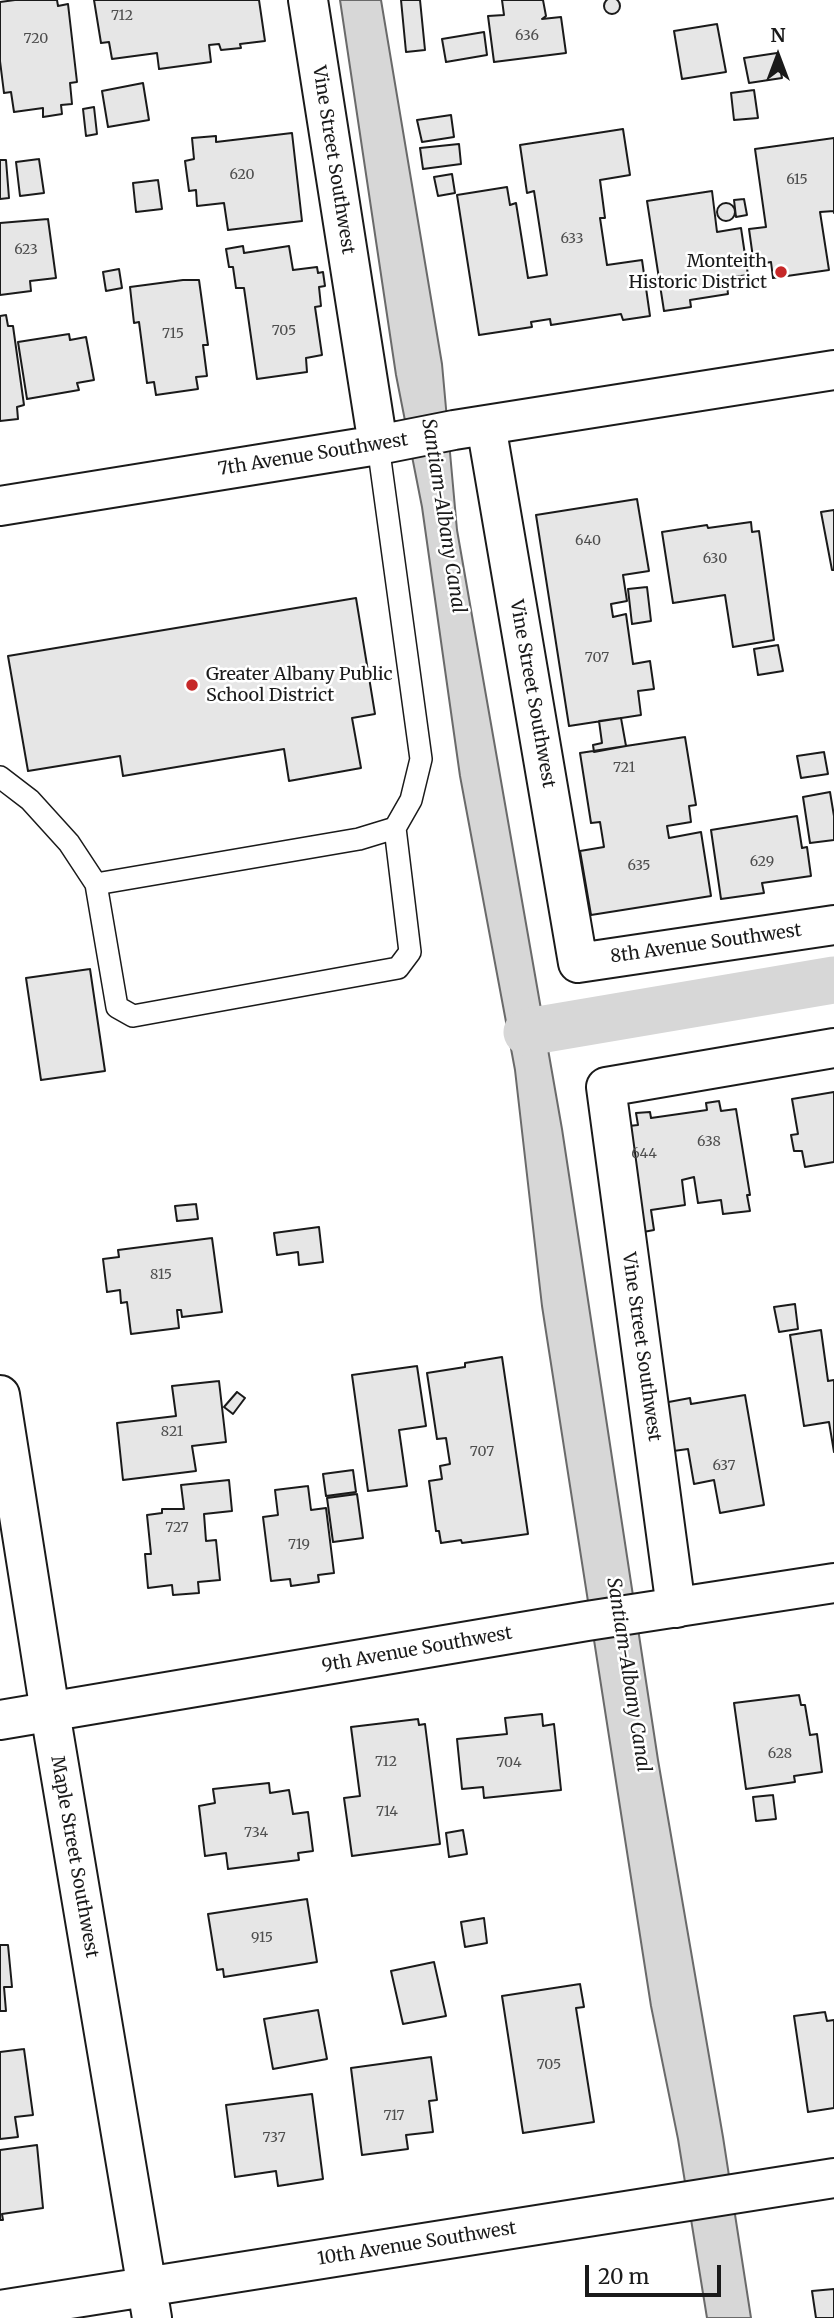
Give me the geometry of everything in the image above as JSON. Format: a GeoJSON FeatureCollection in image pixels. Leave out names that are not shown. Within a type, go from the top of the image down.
{"type":"FeatureCollection","features":[{"type":"Feature","properties":{"kind":"street","name":"Vine Street Southwest"},"geometry":{"type":"LineString","coordinates":[[308,0],[393,442]]}},
{"type":"Feature","properties":{"kind":"street","name":"7th Avenue Southwest"},"geometry":{"type":"LineString","coordinates":[[0,506],[470,427],[834,370]]}},
{"type":"Feature","properties":{"kind":"street","name":"Vine Street Southwest"},"geometry":{"type":"LineString","coordinates":[[470,427],[578,963]]}},
{"type":"Feature","properties":{"kind":"street","name":"8th Avenue Southwest"},"geometry":{"type":"LineString","coordinates":[[578,963],[834,925]]}},
{"type":"Feature","properties":{"kind":"street","name":"Vine Street Southwest"},"geometry":{"type":"LineString","coordinates":[[663,1610],[606,1087],[834,1048]]}},
{"type":"Feature","properties":{"kind":"street","name":"Maple Street Southwest"},"geometry":{"type":"LineString","coordinates":[[0,1395],[149,2302]]}},
{"type":"Feature","properties":{"kind":"street","name":"9th Avenue Southwest"},"geometry":{"type":"LineString","coordinates":[[0,1720],[587,1621],[834,1583]]}},
{"type":"Feature","properties":{"kind":"street","name":"10th Avenue Southwest"},"geometry":{"type":"LineString","coordinates":[[0,2310],[149,2302],[736,2193],[834,2178]]}},
{"type":"Feature","properties":{"kind":"lane"},"geometry":{"type":"LineString","coordinates":[[0,777],[30,800],[69,843],[96,884],[117,1007],[133,1016],[398,968],[410,952],[395,828],[411,800],[421,759],[393,442]]}},
{"type":"Feature","properties":{"kind":"lane"},"geometry":{"type":"LineString","coordinates":[[96,884],[359,839],[395,828]]}},
{"type":"Feature","properties":{"kind":"water"},"geometry":{"type":"Polygon","coordinates":[[[340,0],[381,0],[442,364],[457,530],[562,1129],[658,1760],[723,2137],[751,2318],[707,2318],[678,2139],[651,2006],[542,1306],[515,1070],[460,776],[422,507],[396,375],[340,0]]]}},
{"type":"Feature","properties":{"kind":"building"},"geometry":{"type":"Polygon","coordinates":[[[612,-2],[618,0],[618,12],[612,14],[606,12],[604,6],[606,0],[612,-2]]]}},
{"type":"Feature","properties":{"kind":"building"},"geometry":{"type":"Polygon","coordinates":[[[57,0],[58,6],[68,4],[77,82],[70,83],[72,104],[61,105],[62,114],[43,117],[43,108],[14,112],[11,92],[4,93],[0,61],[0,2],[57,0]]]}},
{"type":"Feature","properties":{"kind":"building"},"geometry":{"type":"Polygon","coordinates":[[[94,0],[259,0],[265,41],[221,50],[219,44],[209,45],[211,62],[159,69],[157,53],[112,59],[109,42],[101,43],[94,0]]]}},
{"type":"Feature","properties":{"kind":"building"},"geometry":{"type":"Polygon","coordinates":[[[401,0],[420,0],[425,50],[406,52],[401,0]]]}},
{"type":"Feature","properties":{"kind":"building"},"geometry":{"type":"Polygon","coordinates":[[[502,0],[543,0],[546,16],[542,19],[561,17],[566,53],[494,62],[488,16],[504,15],[502,0]]]}},
{"type":"Feature","properties":{"kind":"building"},"geometry":{"type":"Polygon","coordinates":[[[717,24],[726,72],[682,79],[674,31],[717,24]]]}},
{"type":"Feature","properties":{"kind":"building"},"geometry":{"type":"Polygon","coordinates":[[[484,32],[487,55],[446,62],[442,39],[484,32]]]}},
{"type":"Feature","properties":{"kind":"building"},"geometry":{"type":"Polygon","coordinates":[[[777,53],[782,78],[749,83],[744,58],[777,53]]]}},
{"type":"Feature","properties":{"kind":"building"},"geometry":{"type":"Polygon","coordinates":[[[143,83],[149,120],[108,127],[102,91],[143,83]]]}},
{"type":"Feature","properties":{"kind":"building"},"geometry":{"type":"Polygon","coordinates":[[[754,90],[758,118],[734,120],[731,93],[754,90]]]}},
{"type":"Feature","properties":{"kind":"building"},"geometry":{"type":"Polygon","coordinates":[[[94,107],[97,134],[86,136],[83,109],[94,107]]]}},
{"type":"Feature","properties":{"kind":"building"},"geometry":{"type":"Polygon","coordinates":[[[451,115],[454,137],[422,142],[417,120],[451,115]]]}},
{"type":"Feature","properties":{"kind":"building"},"geometry":{"type":"Polygon","coordinates":[[[623,129],[630,175],[600,180],[605,218],[600,218],[607,265],[642,260],[650,316],[623,320],[621,314],[551,325],[550,319],[531,322],[532,327],[479,335],[457,195],[507,187],[510,205],[516,203],[528,278],[547,275],[534,191],[527,193],[520,145],[623,129]]]}},
{"type":"Feature","properties":{"kind":"building"},"geometry":{"type":"Polygon","coordinates":[[[292,133],[302,221],[228,230],[224,203],[197,206],[196,190],[189,191],[185,161],[194,159],[192,138],[216,136],[216,142],[292,133]]]}},
{"type":"Feature","properties":{"kind":"building"},"geometry":{"type":"Polygon","coordinates":[[[834,138],[834,211],[820,212],[829,270],[773,278],[771,262],[754,265],[749,229],[766,227],[755,149],[834,138]]]}},
{"type":"Feature","properties":{"kind":"building"},"geometry":{"type":"Polygon","coordinates":[[[459,144],[461,164],[423,169],[420,148],[459,144]]]}},
{"type":"Feature","properties":{"kind":"building"},"geometry":{"type":"Polygon","coordinates":[[[39,159],[44,193],[20,196],[16,162],[39,159]]]}},
{"type":"Feature","properties":{"kind":"building"},"geometry":{"type":"Polygon","coordinates":[[[0,160],[6,160],[9,198],[0,199],[0,160]]]}},
{"type":"Feature","properties":{"kind":"building"},"geometry":{"type":"Polygon","coordinates":[[[452,174],[455,193],[438,196],[434,177],[452,174]]]}},
{"type":"Feature","properties":{"kind":"building"},"geometry":{"type":"Polygon","coordinates":[[[158,180],[162,209],[136,212],[133,183],[158,180]]]}},
{"type":"Feature","properties":{"kind":"building"},"geometry":{"type":"Polygon","coordinates":[[[712,191],[717,232],[741,228],[748,275],[726,278],[728,294],[690,300],[691,307],[664,311],[647,201],[712,191]]]}},
{"type":"Feature","properties":{"kind":"building"},"geometry":{"type":"Polygon","coordinates":[[[744,199],[747,215],[736,217],[734,200],[744,199]]]}},
{"type":"Feature","properties":{"kind":"building"},"geometry":{"type":"Polygon","coordinates":[[[726,203],[732,206],[735,212],[732,218],[726,221],[720,218],[717,212],[720,206],[726,203]]]}},
{"type":"Feature","properties":{"kind":"building"},"geometry":{"type":"Polygon","coordinates":[[[48,219],[56,278],[30,281],[31,291],[0,295],[0,223],[48,219]]]}},
{"type":"Feature","properties":{"kind":"building"},"geometry":{"type":"Polygon","coordinates":[[[243,246],[244,253],[289,246],[293,270],[317,267],[318,273],[323,272],[325,286],[319,287],[321,306],[315,307],[322,355],[306,358],[307,372],[257,379],[244,288],[236,288],[233,267],[229,267],[226,249],[243,246]]]}},
{"type":"Feature","properties":{"kind":"building"},"geometry":{"type":"Polygon","coordinates":[[[119,269],[122,288],[106,291],[103,272],[119,269]]]}},
{"type":"Feature","properties":{"kind":"building"},"geometry":{"type":"Polygon","coordinates":[[[199,280],[208,345],[203,345],[207,376],[196,377],[198,389],[156,395],[154,382],[147,383],[139,322],[134,323],[130,287],[199,280]]]}},
{"type":"Feature","properties":{"kind":"building"},"geometry":{"type":"Polygon","coordinates":[[[6,315],[8,326],[13,326],[24,405],[17,407],[18,419],[0,421],[0,316],[6,315]]]}},
{"type":"Feature","properties":{"kind":"building"},"geometry":{"type":"Polygon","coordinates":[[[69,334],[70,340],[86,337],[94,380],[77,383],[79,390],[27,399],[18,342],[69,334]]]}},
{"type":"Feature","properties":{"kind":"building"},"geometry":{"type":"Polygon","coordinates":[[[637,499],[649,571],[623,575],[627,601],[611,604],[613,617],[626,614],[633,664],[650,661],[654,689],[638,691],[641,715],[569,726],[536,515],[637,499]]]}},
{"type":"Feature","properties":{"kind":"building"},"geometry":{"type":"Polygon","coordinates":[[[834,510],[834,570],[832,570],[821,512],[834,510]]]}},
{"type":"Feature","properties":{"kind":"building"},"geometry":{"type":"Polygon","coordinates":[[[751,522],[752,532],[759,531],[774,640],[733,647],[725,595],[673,603],[662,532],[751,522]]]}},
{"type":"Feature","properties":{"kind":"building"},"geometry":{"type":"Polygon","coordinates":[[[647,587],[651,621],[632,624],[628,589],[647,587]]]}},
{"type":"Feature","properties":{"kind":"building","name":"Greater Albany Public School District"},"geometry":{"type":"Polygon","coordinates":[[[356,598],[375,714],[352,718],[361,768],[289,781],[284,749],[123,776],[120,756],[28,771],[8,656],[356,598]]]}},
{"type":"Feature","properties":{"kind":"building"},"geometry":{"type":"Polygon","coordinates":[[[778,645],[783,671],[758,675],[754,649],[778,645]]]}},
{"type":"Feature","properties":{"kind":"building"},"geometry":{"type":"Polygon","coordinates":[[[621,718],[626,746],[594,752],[593,745],[602,743],[599,721],[621,718]]]}},
{"type":"Feature","properties":{"kind":"building"},"geometry":{"type":"Polygon","coordinates":[[[685,737],[696,805],[689,806],[691,822],[667,826],[669,838],[701,832],[711,896],[591,915],[580,851],[604,847],[600,822],[591,823],[580,753],[685,737]]]}},
{"type":"Feature","properties":{"kind":"building"},"geometry":{"type":"Polygon","coordinates":[[[824,752],[828,774],[801,778],[797,756],[824,752]]]}},
{"type":"Feature","properties":{"kind":"building"},"geometry":{"type":"Polygon","coordinates":[[[830,792],[834,840],[810,843],[803,797],[830,792]]]}},
{"type":"Feature","properties":{"kind":"building"},"geometry":{"type":"Polygon","coordinates":[[[797,816],[802,848],[807,847],[811,876],[762,883],[764,893],[721,899],[711,830],[797,816]]]}},
{"type":"Feature","properties":{"kind":"building"},"geometry":{"type":"Polygon","coordinates":[[[90,969],[105,1071],[41,1080],[26,978],[90,969]]]}},
{"type":"Feature","properties":{"kind":"building"},"geometry":{"type":"Polygon","coordinates":[[[834,1092],[834,1162],[805,1167],[802,1151],[794,1151],[791,1135],[798,1134],[792,1099],[834,1092]]]}},
{"type":"Feature","properties":{"kind":"building"},"geometry":{"type":"Polygon","coordinates":[[[719,1101],[721,1111],[736,1109],[750,1195],[747,1195],[750,1211],[723,1214],[721,1200],[698,1203],[694,1177],[682,1180],[685,1205],[651,1210],[654,1230],[638,1233],[620,1127],[638,1125],[636,1113],[650,1112],[651,1118],[707,1110],[706,1103],[719,1101]]]}},
{"type":"Feature","properties":{"kind":"building"},"geometry":{"type":"Polygon","coordinates":[[[196,1204],[198,1219],[177,1221],[175,1206],[196,1204]]]}},
{"type":"Feature","properties":{"kind":"building"},"geometry":{"type":"Polygon","coordinates":[[[319,1227],[323,1262],[299,1265],[298,1252],[277,1255],[274,1233],[319,1227]]]}},
{"type":"Feature","properties":{"kind":"building"},"geometry":{"type":"Polygon","coordinates":[[[212,1238],[222,1312],[182,1317],[181,1310],[177,1310],[179,1328],[131,1334],[127,1302],[121,1303],[120,1290],[107,1292],[103,1259],[119,1257],[118,1250],[212,1238]]]}},
{"type":"Feature","properties":{"kind":"building"},"geometry":{"type":"Polygon","coordinates":[[[795,1304],[798,1329],[779,1332],[774,1307],[795,1304]]]}},
{"type":"Feature","properties":{"kind":"building"},"geometry":{"type":"Polygon","coordinates":[[[821,1330],[828,1381],[834,1380],[834,1452],[829,1422],[804,1426],[790,1335],[821,1330]]]}},
{"type":"Feature","properties":{"kind":"building"},"geometry":{"type":"Polygon","coordinates":[[[502,1357],[528,1534],[462,1543],[461,1540],[441,1543],[439,1531],[436,1531],[429,1481],[442,1479],[440,1466],[450,1464],[446,1438],[437,1439],[427,1373],[502,1357]]]}},
{"type":"Feature","properties":{"kind":"building"},"geometry":{"type":"Polygon","coordinates":[[[417,1366],[426,1426],[399,1430],[407,1486],[368,1491],[352,1375],[417,1366]]]}},
{"type":"Feature","properties":{"kind":"building"},"geometry":{"type":"Polygon","coordinates":[[[219,1381],[226,1442],[192,1446],[196,1471],[123,1480],[117,1423],[176,1416],[172,1386],[219,1381]]]}},
{"type":"Feature","properties":{"kind":"building"},"geometry":{"type":"Polygon","coordinates":[[[237,1392],[245,1398],[233,1414],[224,1407],[237,1392]]]}},
{"type":"Feature","properties":{"kind":"building"},"geometry":{"type":"Polygon","coordinates":[[[745,1395],[764,1505],[720,1513],[714,1480],[694,1484],[688,1449],[666,1452],[658,1404],[690,1398],[691,1404],[745,1395]]]}},
{"type":"Feature","properties":{"kind":"building"},"geometry":{"type":"Polygon","coordinates":[[[353,1470],[356,1492],[326,1496],[323,1474],[353,1470]]]}},
{"type":"Feature","properties":{"kind":"building"},"geometry":{"type":"Polygon","coordinates":[[[229,1480],[232,1511],[204,1514],[206,1541],[216,1540],[220,1580],[198,1582],[199,1593],[173,1595],[172,1585],[148,1588],[145,1554],[151,1554],[147,1515],[162,1513],[162,1509],[184,1509],[181,1485],[229,1480]]]}},
{"type":"Feature","properties":{"kind":"building"},"geometry":{"type":"Polygon","coordinates":[[[308,1486],[311,1510],[326,1508],[334,1573],[318,1575],[319,1582],[291,1586],[290,1579],[271,1581],[263,1517],[278,1515],[275,1490],[308,1486]]]}},
{"type":"Feature","properties":{"kind":"building"},"geometry":{"type":"Polygon","coordinates":[[[357,1494],[363,1538],[333,1542],[327,1498],[357,1494]]]}},
{"type":"Feature","properties":{"kind":"building"},"geometry":{"type":"Polygon","coordinates":[[[799,1695],[801,1705],[805,1705],[810,1735],[817,1734],[822,1772],[794,1776],[795,1782],[746,1789],[734,1703],[799,1695]]]}},
{"type":"Feature","properties":{"kind":"building"},"geometry":{"type":"Polygon","coordinates":[[[542,1714],[543,1726],[554,1724],[561,1790],[484,1798],[483,1787],[462,1789],[457,1739],[507,1734],[505,1718],[542,1714]]]}},
{"type":"Feature","properties":{"kind":"building"},"geometry":{"type":"Polygon","coordinates":[[[418,1719],[419,1725],[425,1724],[440,1844],[352,1856],[344,1798],[360,1796],[351,1727],[418,1719]]]}},
{"type":"Feature","properties":{"kind":"building"},"geometry":{"type":"Polygon","coordinates":[[[269,1783],[270,1793],[289,1790],[293,1814],[308,1812],[313,1851],[298,1853],[299,1860],[228,1869],[226,1853],[205,1856],[199,1806],[215,1803],[213,1789],[269,1783]]]}},
{"type":"Feature","properties":{"kind":"building"},"geometry":{"type":"Polygon","coordinates":[[[773,1795],[776,1819],[756,1821],[753,1797],[773,1795]]]}},
{"type":"Feature","properties":{"kind":"building"},"geometry":{"type":"Polygon","coordinates":[[[463,1830],[467,1854],[449,1857],[446,1833],[463,1830]]]}},
{"type":"Feature","properties":{"kind":"building"},"geometry":{"type":"Polygon","coordinates":[[[307,1899],[317,1962],[224,1977],[223,1969],[217,1970],[208,1914],[307,1899]]]}},
{"type":"Feature","properties":{"kind":"building"},"geometry":{"type":"Polygon","coordinates":[[[484,1918],[487,1943],[465,1947],[461,1922],[484,1918]]]}},
{"type":"Feature","properties":{"kind":"building"},"geometry":{"type":"Polygon","coordinates":[[[0,1945],[8,1945],[12,1987],[4,1987],[6,2011],[0,2011],[0,1945]]]}},
{"type":"Feature","properties":{"kind":"building"},"geometry":{"type":"Polygon","coordinates":[[[434,1962],[446,2016],[403,2024],[391,1971],[434,1962]]]}},
{"type":"Feature","properties":{"kind":"building"},"geometry":{"type":"Polygon","coordinates":[[[580,1984],[584,2007],[576,2008],[594,2122],[523,2133],[502,1996],[580,1984]]]}},
{"type":"Feature","properties":{"kind":"building"},"geometry":{"type":"Polygon","coordinates":[[[318,2010],[327,2059],[273,2069],[264,2019],[318,2010]]]}},
{"type":"Feature","properties":{"kind":"building"},"geometry":{"type":"Polygon","coordinates":[[[825,2012],[827,2021],[834,2020],[834,2108],[808,2112],[794,2016],[825,2012]]]}},
{"type":"Feature","properties":{"kind":"building"},"geometry":{"type":"Polygon","coordinates":[[[24,2049],[33,2115],[15,2117],[18,2137],[0,2139],[0,2052],[24,2049]]]}},
{"type":"Feature","properties":{"kind":"building"},"geometry":{"type":"Polygon","coordinates":[[[431,2057],[437,2100],[429,2101],[433,2132],[406,2135],[408,2149],[362,2155],[351,2068],[431,2057]]]}},
{"type":"Feature","properties":{"kind":"building"},"geometry":{"type":"Polygon","coordinates":[[[312,2094],[323,2179],[278,2186],[276,2171],[235,2177],[226,2105],[312,2094]]]}},
{"type":"Feature","properties":{"kind":"building"},"geometry":{"type":"Polygon","coordinates":[[[37,2145],[43,2208],[2,2214],[3,2220],[0,2220],[0,2150],[37,2145]]]}},
{"type":"Feature","properties":{"kind":"building"},"geometry":{"type":"Polygon","coordinates":[[[834,2289],[834,2318],[816,2318],[812,2291],[834,2289]]]}},
{"type":"Feature","properties":{"kind":"waterway","name":"Santiam-Albany Canal"},"geometry":{"type":"LineString","coordinates":[[527,1032],[834,980]]}},
{"type":"Feature","properties":{"kind":"place","name":"Monteith Historic District"},"geometry":{"type":"Point","coordinates":[781,272]}},
{"type":"Feature","properties":{"kind":"place","name":"Greater Albany Public School District"},"geometry":{"type":"Point","coordinates":[192,685]}}]}
